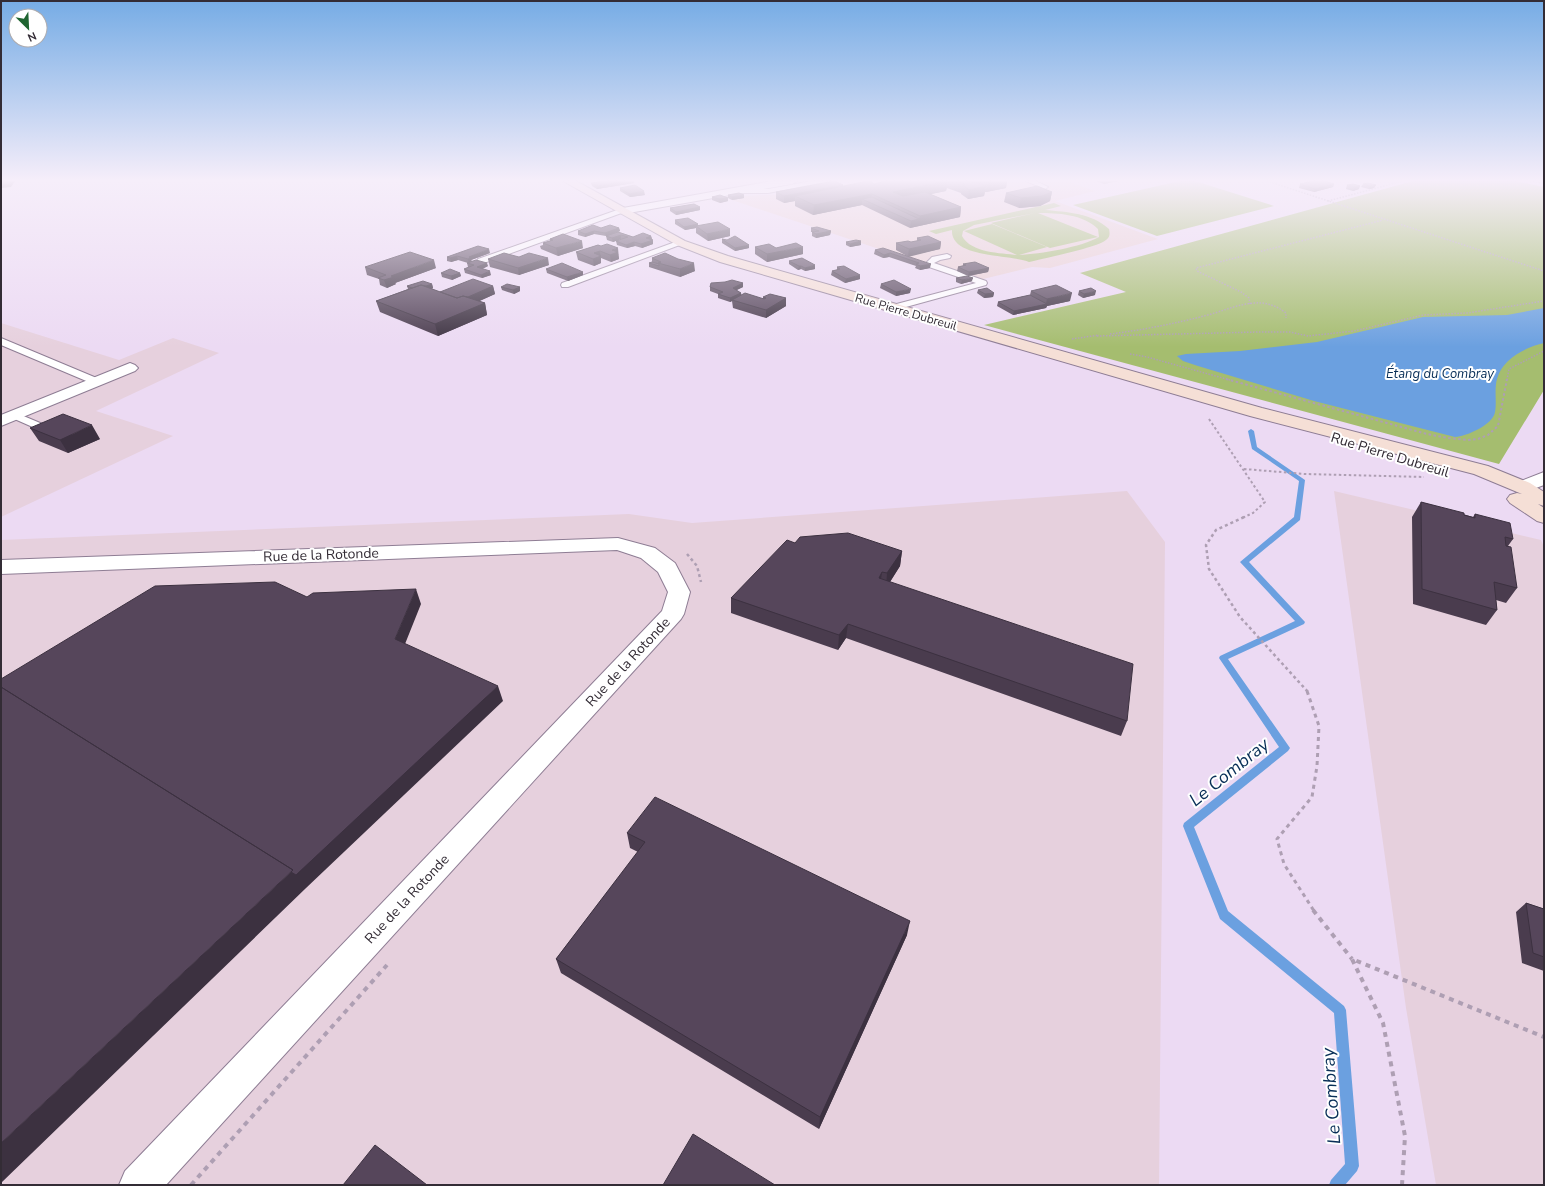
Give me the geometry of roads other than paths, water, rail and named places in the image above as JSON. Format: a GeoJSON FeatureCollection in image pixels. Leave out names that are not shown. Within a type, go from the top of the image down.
{"type":"FeatureCollection","features":[{"type":"Feature","properties":{"kind":"street","name":"Rue Pierre Dubreuil"},"geometry":{"type":"LineString","coordinates":[[670,236],[735,263],[1256,412],[1481,470],[1536,498]]}},
{"type":"Feature","properties":{"kind":"street"},"geometry":{"type":"LineString","coordinates":[[8,418],[95,381],[130,368]]}},
{"type":"Feature","properties":{"kind":"street","name":"Rue Pierre Dubreuil"},"geometry":{"type":"LineString","coordinates":[[1256,412],[1385,455],[1536,498]]}},
{"type":"Feature","properties":{"kind":"street"},"geometry":{"type":"LineString","coordinates":[[1385,455],[1411,456],[1480,475],[1514,488],[1536,498],[1544,517]]}},
{"type":"Feature","properties":{"kind":"street"},"geometry":{"type":"LineString","coordinates":[[1536,498],[1544,478]]}},
{"type":"Feature","properties":{"kind":"street","name":"Rue de la Rotonde"},"geometry":{"type":"LineString","coordinates":[[1,567],[618,544],[648,553],[667,568],[679,592],[673,614],[139,1185]]}},
{"type":"Feature","properties":{"kind":"lane"},"geometry":{"type":"LineString","coordinates":[[481,261],[551,236]]}},
{"type":"Feature","properties":{"kind":"lane"},"geometry":{"type":"LineString","coordinates":[[565,285],[681,242]]}},
{"type":"Feature","properties":{"kind":"lane"},"geometry":{"type":"LineString","coordinates":[[892,308],[980,285],[983,282],[932,266],[930,263],[931,260],[947,256]]}},
{"type":"Feature","properties":{"kind":"lane"},"geometry":{"type":"LineString","coordinates":[[1,341],[95,381]]}},
{"type":"Feature","properties":{"kind":"lane"},"geometry":{"type":"LineString","coordinates":[[8,418],[48,430]]}},
{"type":"Feature","properties":{"kind":"water","name":"Étang du Combray"},"geometry":{"type":"Polygon","coordinates":[[[1544,308],[1544,343],[1516,355],[1504,366],[1496,383],[1496,408],[1493,417],[1479,429],[1455,437],[1314,401],[1198,366],[1183,361],[1177,356],[1186,354],[1240,351],[1317,342],[1423,317],[1507,315],[1544,308]]]}},
{"type":"Feature","properties":{"kind":"waterway","name":"Le Combray"},"geometry":{"type":"LineString","coordinates":[[1251,431],[1254,448],[1302,480],[1297,518],[1244,562],[1301,622],[1223,658],[1285,748],[1188,826],[1224,915],[1340,1010],[1352,1166],[1336,1185]]}}]}
